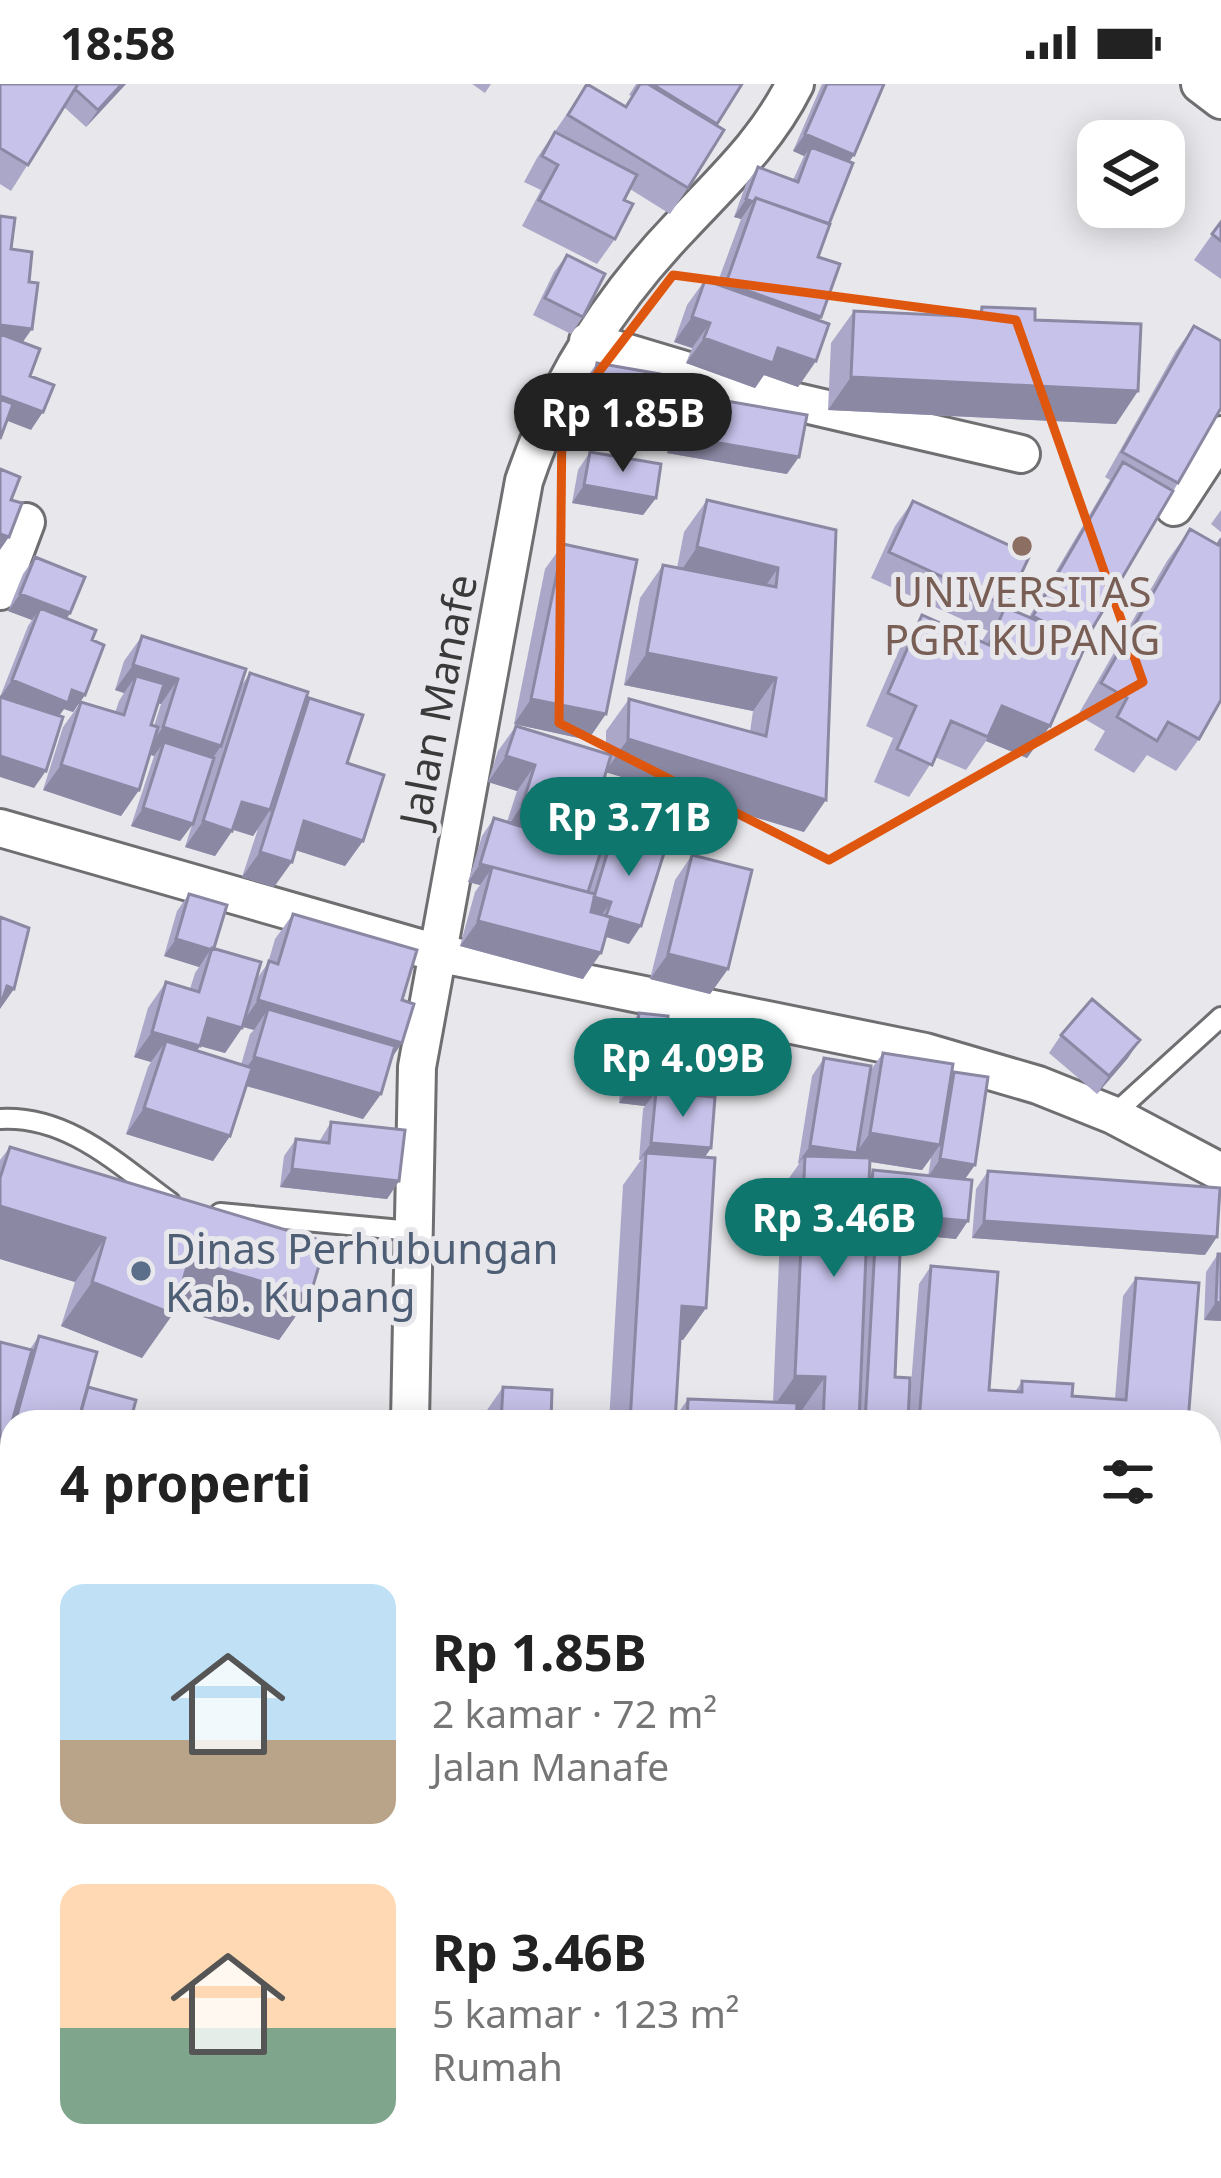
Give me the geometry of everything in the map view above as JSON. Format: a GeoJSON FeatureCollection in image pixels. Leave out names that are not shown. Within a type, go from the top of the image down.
{"type":"FeatureCollection","features":[{"type":"Feature","properties":{"kind":"street","name":"Jalan Manafe"},"geometry":{"type":"LineString","coordinates":[[410,1410],[417,1066],[524,481],[546,414],[589,341],[681,226],[740,168],[795,84]]}},
{"type":"Feature","properties":{"kind":"street"},"geometry":{"type":"LineString","coordinates":[[1200,84],[1221,100]]}},
{"type":"Feature","properties":{"kind":"street"},"geometry":{"type":"LineString","coordinates":[[589,341],[775,397],[1021,454]]}},
{"type":"Feature","properties":{"kind":"street"},"geometry":{"type":"LineString","coordinates":[[1174,507],[1221,435]]}},
{"type":"Feature","properties":{"kind":"street"},"geometry":{"type":"LineString","coordinates":[[0,591],[26,522]]}},
{"type":"Feature","properties":{"kind":"street"},"geometry":{"type":"LineString","coordinates":[[0,828],[437,953],[926,1052],[1038,1085],[1113,1114],[1216,1165]]}},
{"type":"Feature","properties":{"kind":"lane"},"geometry":{"type":"LineString","coordinates":[[1113,1114],[1221,1016]]}},
{"type":"Feature","properties":{"kind":"lane"},"geometry":{"type":"LineString","coordinates":[[0,1119],[24,1118],[94,1143],[172,1204],[239,1217],[412,1231]]}},
{"type":"Feature","properties":{"kind":"highlighted area"},"geometry":{"type":"Polygon","coordinates":[[[673,275],[1016,320],[1143,682],[829,860],[559,723],[562,420],[673,275]]]}},
{"type":"Feature","properties":{"kind":"building"},"geometry":{"type":"Polygon","coordinates":[[[0,84],[78,84],[28,165],[0,148],[0,84]]]}},
{"type":"Feature","properties":{"kind":"building"},"geometry":{"type":"Polygon","coordinates":[[[78,84],[122,84],[98,110],[75,89],[78,84]]]}},
{"type":"Feature","properties":{"kind":"building"},"geometry":{"type":"Polygon","coordinates":[[[587,84],[626,107],[640,84],[648,84],[724,130],[688,188],[568,115],[587,84]]]}},
{"type":"Feature","properties":{"kind":"building"},"geometry":{"type":"Polygon","coordinates":[[[652,84],[742,84],[717,124],[652,84]]]}},
{"type":"Feature","properties":{"kind":"building"},"geometry":{"type":"Polygon","coordinates":[[[827,84],[884,84],[854,155],[805,134],[827,84]]]}},
{"type":"Feature","properties":{"kind":"building"},"geometry":{"type":"Polygon","coordinates":[[[555,132],[637,175],[624,200],[633,204],[615,239],[539,200],[558,165],[542,156],[555,132]]]}},
{"type":"Feature","properties":{"kind":"building"},"geometry":{"type":"Polygon","coordinates":[[[811,147],[853,163],[829,224],[756,198],[753,202],[746,199],[758,167],[798,182],[811,147]]]}},
{"type":"Feature","properties":{"kind":"building"},"geometry":{"type":"Polygon","coordinates":[[[756,198],[830,224],[818,257],[840,264],[821,317],[726,283],[756,198]]]}},
{"type":"Feature","properties":{"kind":"building"},"geometry":{"type":"Polygon","coordinates":[[[0,216],[15,218],[11,249],[32,252],[29,282],[38,283],[32,329],[0,325],[0,216]]]}},
{"type":"Feature","properties":{"kind":"building"},"geometry":{"type":"Polygon","coordinates":[[[567,255],[605,274],[583,317],[545,298],[567,255]]]}},
{"type":"Feature","properties":{"kind":"building"},"geometry":{"type":"Polygon","coordinates":[[[705,280],[829,324],[816,361],[778,348],[773,363],[704,338],[710,323],[692,317],[705,280]]]}},
{"type":"Feature","properties":{"kind":"building"},"geometry":{"type":"Polygon","coordinates":[[[982,307],[1035,309],[1035,320],[1141,324],[1138,391],[851,377],[854,311],[981,317],[982,307]]]}},
{"type":"Feature","properties":{"kind":"building"},"geometry":{"type":"Polygon","coordinates":[[[1194,326],[1221,341],[1221,408],[1178,483],[1122,452],[1194,326]]]}},
{"type":"Feature","properties":{"kind":"building"},"geometry":{"type":"Polygon","coordinates":[[[0,334],[40,349],[30,376],[54,385],[43,412],[0,396],[0,334]]]}},
{"type":"Feature","properties":{"kind":"building"},"geometry":{"type":"Polygon","coordinates":[[[597,363],[660,374],[651,422],[589,411],[597,363]]]}},
{"type":"Feature","properties":{"kind":"building"},"geometry":{"type":"Polygon","coordinates":[[[686,394],[807,415],[799,457],[679,436],[686,394]]]}},
{"type":"Feature","properties":{"kind":"building"},"geometry":{"type":"Polygon","coordinates":[[[0,399],[13,404],[0,439],[0,399]]]}},
{"type":"Feature","properties":{"kind":"building"},"geometry":{"type":"Polygon","coordinates":[[[590,452],[661,464],[656,498],[584,485],[590,452]]]}},
{"type":"Feature","properties":{"kind":"building"},"geometry":{"type":"Polygon","coordinates":[[[1123,462],[1173,491],[1085,641],[1033,616],[1123,462]]]}},
{"type":"Feature","properties":{"kind":"building"},"geometry":{"type":"Polygon","coordinates":[[[0,469],[20,477],[11,500],[22,503],[9,537],[0,534],[0,469]]]}},
{"type":"Feature","properties":{"kind":"building"},"geometry":{"type":"Polygon","coordinates":[[[707,500],[836,530],[826,800],[628,739],[629,699],[766,736],[776,678],[647,653],[663,565],[776,587],[778,568],[697,547],[707,500]]]}},
{"type":"Feature","properties":{"kind":"building"},"geometry":{"type":"Polygon","coordinates":[[[913,501],[1030,555],[1006,606],[889,552],[913,501]]]}},
{"type":"Feature","properties":{"kind":"building"},"geometry":{"type":"Polygon","coordinates":[[[1190,529],[1218,545],[1221,539],[1221,700],[1199,739],[1168,722],[1157,741],[1117,717],[1127,698],[1101,683],[1190,529]]]}},
{"type":"Feature","properties":{"kind":"building"},"geometry":{"type":"Polygon","coordinates":[[[563,544],[637,560],[606,714],[531,699],[563,544]]]}},
{"type":"Feature","properties":{"kind":"building"},"geometry":{"type":"Polygon","coordinates":[[[35,557],[85,577],[70,613],[20,594],[35,557]]]}},
{"type":"Feature","properties":{"kind":"building"},"geometry":{"type":"Polygon","coordinates":[[[1005,607],[1087,642],[1050,726],[1002,706],[988,737],[951,721],[932,765],[897,749],[916,706],[888,693],[922,615],[989,645],[1005,607]]]}},
{"type":"Feature","properties":{"kind":"building"},"geometry":{"type":"Polygon","coordinates":[[[40,608],[96,630],[92,640],[104,645],[85,695],[72,690],[68,703],[12,680],[40,608]]]}},
{"type":"Feature","properties":{"kind":"building"},"geometry":{"type":"Polygon","coordinates":[[[142,636],[246,669],[221,746],[163,727],[178,679],[133,665],[142,636]]]}},
{"type":"Feature","properties":{"kind":"building"},"geometry":{"type":"Polygon","coordinates":[[[250,673],[308,692],[270,810],[242,802],[232,831],[203,821],[250,673]]]}},
{"type":"Feature","properties":{"kind":"building"},"geometry":{"type":"Polygon","coordinates":[[[136,676],[164,684],[151,725],[158,727],[139,790],[61,765],[81,702],[124,715],[136,676]]]}},
{"type":"Feature","properties":{"kind":"building"},"geometry":{"type":"Polygon","coordinates":[[[0,697],[63,717],[46,771],[0,756],[0,697]]]}},
{"type":"Feature","properties":{"kind":"building"},"geometry":{"type":"Polygon","coordinates":[[[309,698],[363,715],[347,763],[384,775],[363,841],[304,821],[292,862],[260,852],[309,698]]]}},
{"type":"Feature","properties":{"kind":"building"},"geometry":{"type":"Polygon","coordinates":[[[516,726],[611,755],[590,826],[522,805],[535,765],[506,756],[516,726]]]}},
{"type":"Feature","properties":{"kind":"building"},"geometry":{"type":"Polygon","coordinates":[[[164,742],[214,758],[193,824],[143,808],[164,742]]]}},
{"type":"Feature","properties":{"kind":"building"},"geometry":{"type":"Polygon","coordinates":[[[494,818],[601,851],[588,892],[480,864],[494,818]]]}},
{"type":"Feature","properties":{"kind":"building"},"geometry":{"type":"Polygon","coordinates":[[[613,834],[665,850],[641,926],[606,916],[611,902],[594,897],[613,834]]]}},
{"type":"Feature","properties":{"kind":"building"},"geometry":{"type":"Polygon","coordinates":[[[692,855],[752,870],[728,969],[668,954],[692,855]]]}},
{"type":"Feature","properties":{"kind":"building"},"geometry":{"type":"Polygon","coordinates":[[[492,867],[595,894],[591,912],[611,917],[601,953],[478,921],[492,867]]]}},
{"type":"Feature","properties":{"kind":"building"},"geometry":{"type":"Polygon","coordinates":[[[189,894],[227,905],[212,950],[176,939],[189,894]]]}},
{"type":"Feature","properties":{"kind":"building"},"geometry":{"type":"Polygon","coordinates":[[[293,914],[417,950],[402,1000],[414,1004],[402,1043],[258,1000],[269,961],[278,964],[293,914]]]}},
{"type":"Feature","properties":{"kind":"building"},"geometry":{"type":"Polygon","coordinates":[[[0,917],[29,928],[14,989],[7,986],[2,1001],[0,1001],[0,917]]]}},
{"type":"Feature","properties":{"kind":"building"},"geometry":{"type":"Polygon","coordinates":[[[212,948],[261,962],[242,1028],[208,1018],[200,1046],[152,1032],[166,982],[199,992],[212,948]]]}},
{"type":"Feature","properties":{"kind":"building"},"geometry":{"type":"Polygon","coordinates":[[[1092,999],[1140,1040],[1109,1076],[1061,1035],[1092,999]]]}},
{"type":"Feature","properties":{"kind":"building"},"geometry":{"type":"Polygon","coordinates":[[[268,1009],[395,1046],[381,1094],[254,1057],[268,1009]]]}},
{"type":"Feature","properties":{"kind":"building"},"geometry":{"type":"Polygon","coordinates":[[[639,1013],[668,1016],[660,1089],[631,1086],[639,1013]]]}},
{"type":"Feature","properties":{"kind":"building"},"geometry":{"type":"Polygon","coordinates":[[[166,1041],[252,1068],[230,1136],[144,1108],[166,1041]]]}},
{"type":"Feature","properties":{"kind":"building"},"geometry":{"type":"Polygon","coordinates":[[[883,1053],[953,1064],[940,1145],[870,1133],[883,1053]]]}},
{"type":"Feature","properties":{"kind":"building"},"geometry":{"type":"Polygon","coordinates":[[[824,1058],[871,1066],[857,1153],[810,1146],[824,1058]]]}},
{"type":"Feature","properties":{"kind":"building"},"geometry":{"type":"Polygon","coordinates":[[[954,1072],[988,1077],[975,1165],[940,1159],[954,1072]]]}},
{"type":"Feature","properties":{"kind":"building"},"geometry":{"type":"Polygon","coordinates":[[[656,1092],[715,1097],[711,1148],[651,1143],[656,1092]]]}},
{"type":"Feature","properties":{"kind":"building"},"geometry":{"type":"Polygon","coordinates":[[[331,1122],[405,1130],[399,1181],[292,1169],[296,1139],[329,1143],[331,1122]]]}},
{"type":"Feature","properties":{"kind":"building"},"geometry":{"type":"Polygon","coordinates":[[[10,1147],[326,1242],[310,1296],[189,1260],[173,1314],[92,1282],[105,1238],[0,1206],[0,1178],[10,1147]]]}},
{"type":"Feature","properties":{"kind":"building"},"geometry":{"type":"Polygon","coordinates":[[[646,1153],[715,1158],[706,1308],[682,1306],[676,1410],[631,1410],[646,1153]]]}},
{"type":"Feature","properties":{"kind":"building"},"geometry":{"type":"Polygon","coordinates":[[[805,1156],[870,1158],[860,1410],[824,1410],[825,1377],[795,1376],[805,1156]]]}},
{"type":"Feature","properties":{"kind":"building"},"geometry":{"type":"Polygon","coordinates":[[[873,1170],[972,1180],[968,1221],[869,1212],[873,1170]]]}},
{"type":"Feature","properties":{"kind":"building"},"geometry":{"type":"Polygon","coordinates":[[[988,1171],[1220,1188],[1217,1237],[984,1221],[988,1171]]]}},
{"type":"Feature","properties":{"kind":"building"},"geometry":{"type":"Polygon","coordinates":[[[876,1228],[901,1229],[895,1377],[910,1378],[909,1410],[866,1410],[876,1228]]]}},
{"type":"Feature","properties":{"kind":"building"},"geometry":{"type":"Polygon","coordinates":[[[1221,1254],[1221,1303],[1216,1302],[1221,1254]]]}},
{"type":"Feature","properties":{"kind":"building"},"geometry":{"type":"Polygon","coordinates":[[[931,1266],[998,1272],[989,1390],[1022,1392],[1022,1381],[1073,1384],[1072,1396],[1126,1400],[1136,1278],[1199,1283],[1189,1410],[920,1410],[931,1266]]]}},
{"type":"Feature","properties":{"kind":"building"},"geometry":{"type":"Polygon","coordinates":[[[39,1336],[97,1352],[81,1410],[18,1410],[39,1336]]]}},
{"type":"Feature","properties":{"kind":"building"},"geometry":{"type":"Polygon","coordinates":[[[0,1342],[32,1350],[15,1410],[0,1410],[0,1342]]]}},
{"type":"Feature","properties":{"kind":"building"},"geometry":{"type":"Polygon","coordinates":[[[88,1387],[136,1400],[133,1410],[81,1410],[88,1387]]]}},
{"type":"Feature","properties":{"kind":"building"},"geometry":{"type":"Polygon","coordinates":[[[503,1387],[552,1390],[551,1410],[502,1410],[503,1387]]]}},
{"type":"Feature","properties":{"kind":"building"},"geometry":{"type":"Polygon","coordinates":[[[688,1399],[797,1403],[797,1410],[688,1410],[688,1399]]]}},
{"type":"Feature","properties":{"kind":"place","name":"UNIVERSITAS PGRI KUPANG"},"geometry":{"type":"Point","coordinates":[1022,546]}},
{"type":"Feature","properties":{"kind":"place","name":"Dinas Perhubungan Kab. Kupang"},"geometry":{"type":"Point","coordinates":[141,1271]}}]}
